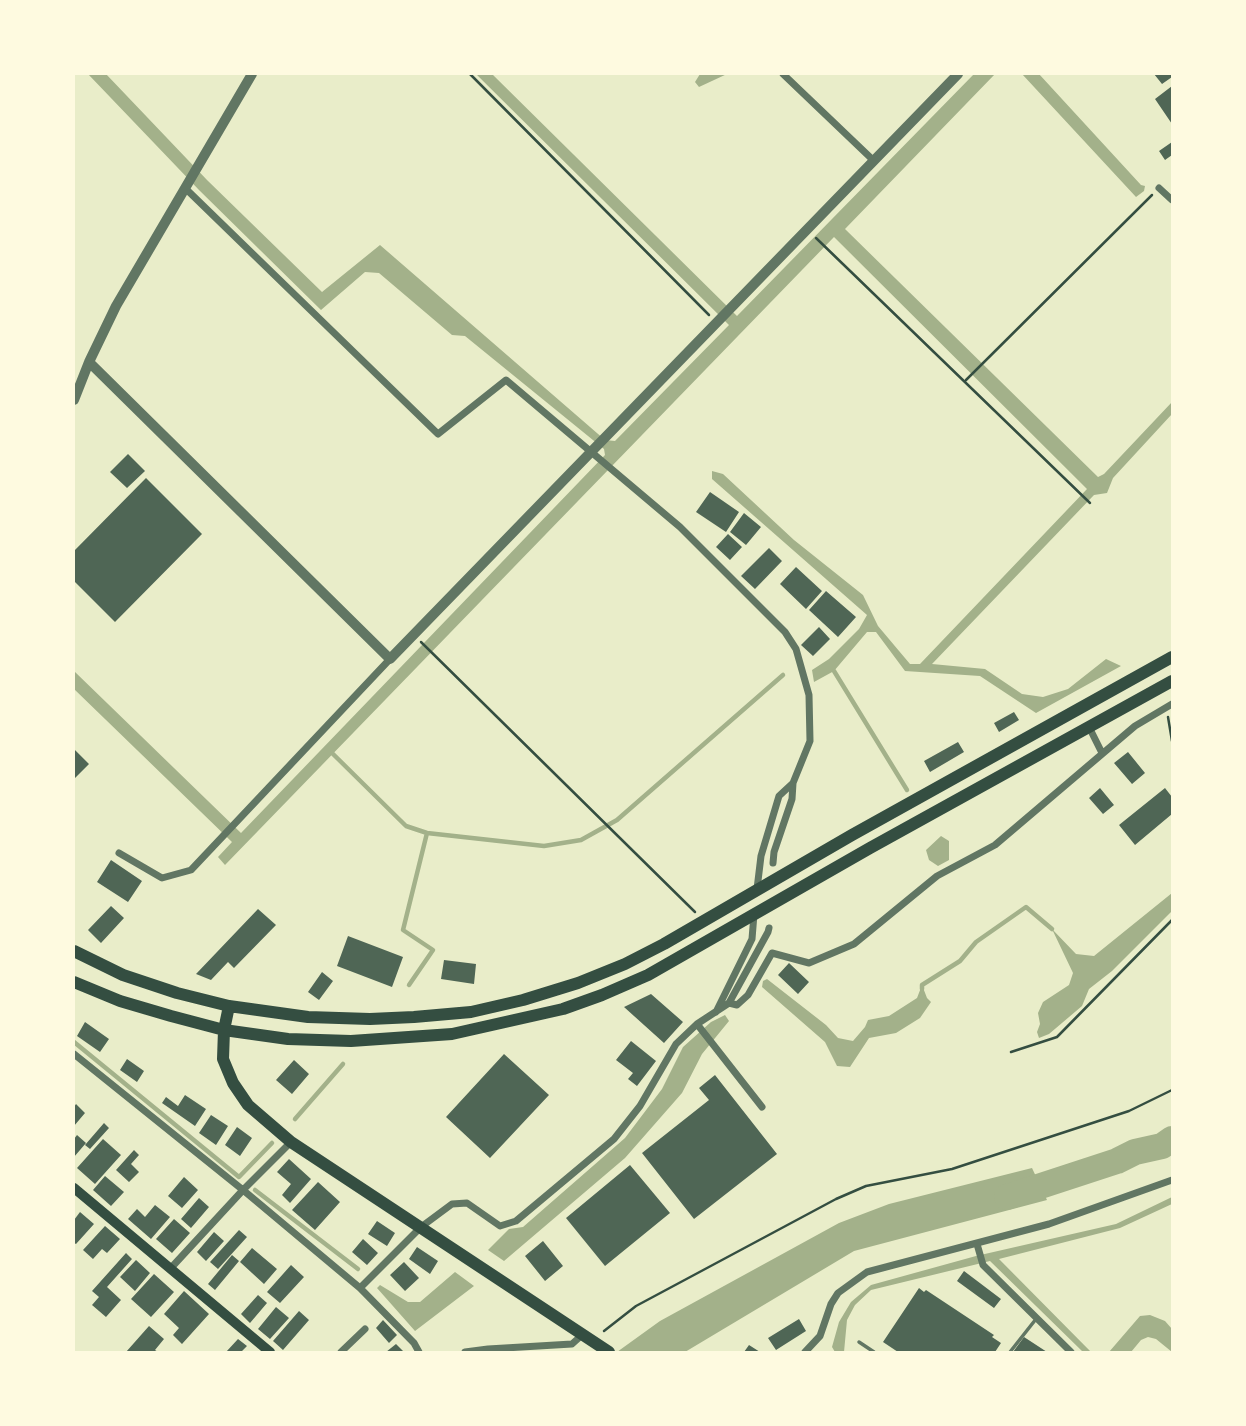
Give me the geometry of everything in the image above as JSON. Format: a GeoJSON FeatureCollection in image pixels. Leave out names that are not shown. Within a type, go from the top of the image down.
{"type":"FeatureCollection","features":[{"type":"Feature","properties":{"kind":"highway"},"geometry":{"type":"LineString","coordinates":[[74,951],[123,975],[177,993],[229,1006],[308,1017],[370,1019],[471,1012],[523,1000],[578,983],[625,964],[1172,657]]}},
{"type":"Feature","properties":{"kind":"highway"},"geometry":{"type":"LineString","coordinates":[[74,982],[120,1001],[224,1030],[289,1039],[351,1041],[452,1034],[563,1009],[648,975],[1172,681]]}},
{"type":"Feature","properties":{"kind":"highway"},"geometry":{"type":"LineString","coordinates":[[229,1006],[224,1030],[223,1059],[233,1083],[248,1105],[291,1142],[609,1353]]}},
{"type":"Feature","properties":{"kind":"main road"},"geometry":{"type":"LineString","coordinates":[[74,1188],[271,1353]]}},
{"type":"Feature","properties":{"kind":"street"},"geometry":{"type":"LineString","coordinates":[[74,400],[89,362],[117,306],[252,74]]}},
{"type":"Feature","properties":{"kind":"street"},"geometry":{"type":"LineString","coordinates":[[783,74],[873,160]]}},
{"type":"Feature","properties":{"kind":"street"},"geometry":{"type":"LineString","coordinates":[[119,853],[162,878],[191,870],[414,634],[595,454],[607,434],[958,74]]}},
{"type":"Feature","properties":{"kind":"street"},"geometry":{"type":"LineString","coordinates":[[186,188],[438,434],[506,380],[680,527],[785,632],[796,649],[809,695],[810,741],[793,783],[792,799],[774,852],[773,863]]}},
{"type":"Feature","properties":{"kind":"street"},"geometry":{"type":"LineString","coordinates":[[1158,188],[1172,200]]}},
{"type":"Feature","properties":{"kind":"street"},"geometry":{"type":"LineString","coordinates":[[89,362],[390,659]]}},
{"type":"Feature","properties":{"kind":"street"},"geometry":{"type":"LineString","coordinates":[[729,1003],[737,1005],[748,995],[772,953],[809,963],[854,944],[937,876],[995,845],[1135,726],[1172,704]]}},
{"type":"Feature","properties":{"kind":"street"},"geometry":{"type":"LineString","coordinates":[[1090,727],[1102,754]]}},
{"type":"Feature","properties":{"kind":"street"},"geometry":{"type":"LineString","coordinates":[[757,890],[761,856],[779,796],[793,783]]}},
{"type":"Feature","properties":{"kind":"street"},"geometry":{"type":"LineString","coordinates":[[715,1012],[752,939],[754,914]]}},
{"type":"Feature","properties":{"kind":"street"},"geometry":{"type":"LineString","coordinates":[[360,1288],[421,1227],[452,1204],[467,1203],[500,1226],[516,1221],[614,1139],[640,1106],[676,1044],[697,1024],[729,1003],[769,928]]}},
{"type":"Feature","properties":{"kind":"street"},"geometry":{"type":"LineString","coordinates":[[697,1024],[762,1107]]}},
{"type":"Feature","properties":{"kind":"street"},"geometry":{"type":"LineString","coordinates":[[74,1054],[360,1288],[414,1343],[419,1353]]}},
{"type":"Feature","properties":{"kind":"street"},"geometry":{"type":"LineString","coordinates":[[170,1269],[291,1142]]}},
{"type":"Feature","properties":{"kind":"street"},"geometry":{"type":"LineString","coordinates":[[805,1353],[820,1336],[831,1304],[838,1293],[867,1272],[978,1248],[1172,1180]]}},
{"type":"Feature","properties":{"kind":"street"},"geometry":{"type":"LineString","coordinates":[[978,1248],[983,1265],[1071,1353]]}},
{"type":"Feature","properties":{"kind":"street"},"geometry":{"type":"LineString","coordinates":[[341,1353],[365,1329]]}},
{"type":"Feature","properties":{"kind":"street"},"geometry":{"type":"LineString","coordinates":[[465,1353],[572,1344],[587,1338]]}},
{"type":"Feature","properties":{"kind":"lane"},"geometry":{"type":"LineString","coordinates":[[1010,1353],[1037,1317]]}},
{"type":"Feature","properties":{"kind":"lane"},"geometry":{"type":"LineString","coordinates":[[859,1342],[874,1353]]}},
{"type":"Feature","properties":{"kind":"path"},"geometry":{"type":"LineString","coordinates":[[470,74],[716,322]]}},
{"type":"Feature","properties":{"kind":"path"},"geometry":{"type":"LineString","coordinates":[[965,380],[1158,188]]}},
{"type":"Feature","properties":{"kind":"path"},"geometry":{"type":"LineString","coordinates":[[807,229],[1090,503]]}},
{"type":"Feature","properties":{"kind":"path"},"geometry":{"type":"LineString","coordinates":[[414,634],[692,908],[701,922]]}},
{"type":"Feature","properties":{"kind":"path"},"geometry":{"type":"LineString","coordinates":[[1169,722],[1172,741]]}},
{"type":"Feature","properties":{"kind":"path"},"geometry":{"type":"LineString","coordinates":[[1012,1052],[1057,1037],[1172,919]]}},
{"type":"Feature","properties":{"kind":"path"},"geometry":{"type":"LineString","coordinates":[[587,1338],[636,1306],[824,1205],[866,1186],[952,1169],[1129,1111],[1172,1090]]}},
{"type":"Feature","properties":{"kind":"shaded area"},"geometry":{"type":"Polygon","coordinates":[[[88,74],[106,74],[207,180],[322,292],[380,245],[605,440],[615,441],[729,325],[476,74],[492,74],[737,316],[974,74],[995,74],[845,229],[1098,477],[1104,474],[1172,402],[1172,414],[1113,478],[1107,493],[1094,495],[932,664],[985,669],[1022,694],[1043,697],[1068,689],[1106,659],[1121,666],[1036,713],[980,676],[905,671],[876,632],[867,632],[834,671],[814,682],[812,670],[829,659],[859,629],[867,615],[712,479],[712,471],[723,474],[794,540],[863,595],[878,626],[910,664],[920,664],[1087,489],[834,237],[225,865],[218,857],[232,842],[74,689],[74,671],[241,833],[605,455],[604,449],[465,336],[452,335],[379,273],[365,272],[321,310],[199,190],[88,74]]]}},
{"type":"Feature","properties":{"kind":"shaded area"},"geometry":{"type":"Polygon","coordinates":[[[700,74],[727,74],[699,87],[695,82],[700,74]]]}},
{"type":"Feature","properties":{"kind":"shaded area"},"geometry":{"type":"Polygon","coordinates":[[[1022,74],[1039,74],[1141,185],[1145,186],[1144,191],[1136,197],[1022,74]]]}},
{"type":"Feature","properties":{"kind":"shaded area"},"geometry":{"type":"Polygon","coordinates":[[[941,836],[949,841],[949,860],[938,866],[929,860],[926,850],[941,836]]]}},
{"type":"Feature","properties":{"kind":"shaded area"},"geometry":{"type":"Polygon","coordinates":[[[1172,893],[1172,911],[1112,971],[1089,989],[1082,1006],[1049,1034],[1039,1038],[1038,1013],[1043,1002],[1069,985],[1073,973],[1052,929],[1076,954],[1094,956],[1172,893]]]}},
{"type":"Feature","properties":{"kind":"shaded area"},"geometry":{"type":"Polygon","coordinates":[[[767,979],[826,1025],[838,1038],[853,1041],[868,1020],[889,1016],[917,998],[922,985],[931,1002],[920,1018],[896,1033],[869,1038],[850,1067],[837,1066],[825,1042],[762,987],[763,981],[767,979]]]}},
{"type":"Feature","properties":{"kind":"shaded area"},"geometry":{"type":"Polygon","coordinates":[[[725,1015],[729,1021],[702,1054],[682,1093],[625,1158],[504,1261],[488,1250],[509,1229],[523,1227],[625,1138],[662,1089],[683,1047],[711,1022],[725,1015]]]}},
{"type":"Feature","properties":{"kind":"shaded area"},"geometry":{"type":"Polygon","coordinates":[[[1032,1168],[1047,1200],[854,1251],[685,1352],[617,1352],[660,1321],[839,1223],[889,1204],[1032,1168]]]}},
{"type":"Feature","properties":{"kind":"shaded area"},"geometry":{"type":"Polygon","coordinates":[[[1172,1197],[1172,1204],[1120,1228],[999,1259],[1091,1352],[1083,1352],[990,1261],[871,1290],[855,1305],[847,1320],[844,1352],[835,1352],[832,1347],[839,1322],[851,1302],[871,1285],[976,1256],[1116,1224],[1172,1197]]]}},
{"type":"Feature","properties":{"kind":"shaded area"},"geometry":{"type":"Polygon","coordinates":[[[455,1272],[474,1286],[415,1331],[377,1288],[380,1285],[408,1302],[420,1302],[455,1272]]]}},
{"type":"Feature","properties":{"kind":"shaded area"},"geometry":{"type":"Polygon","coordinates":[[[1150,1315],[1165,1321],[1172,1329],[1172,1352],[1156,1339],[1148,1337],[1141,1340],[1131,1352],[1109,1352],[1140,1316],[1150,1315]]]}},
{"type":"Feature","properties":{"kind":"building"},"geometry":{"type":"Polygon","coordinates":[[[1154,74],[1172,74],[1172,77],[1162,84],[1154,74]]]}},
{"type":"Feature","properties":{"kind":"building"},"geometry":{"type":"Polygon","coordinates":[[[1172,86],[1172,124],[1155,99],[1172,86]]]}},
{"type":"Feature","properties":{"kind":"building"},"geometry":{"type":"Polygon","coordinates":[[[1172,142],[1172,155],[1165,160],[1159,151],[1172,142]]]}},
{"type":"Feature","properties":{"kind":"building"},"geometry":{"type":"Polygon","coordinates":[[[128,454],[145,471],[127,488],[110,472],[128,454]]]}},
{"type":"Feature","properties":{"kind":"building"},"geometry":{"type":"Polygon","coordinates":[[[146,478],[202,534],[115,622],[74,581],[74,551],[146,478]]]}},
{"type":"Feature","properties":{"kind":"building"},"geometry":{"type":"Polygon","coordinates":[[[710,492],[739,512],[726,532],[696,512],[710,492]]]}},
{"type":"Feature","properties":{"kind":"building"},"geometry":{"type":"Polygon","coordinates":[[[744,513],[761,527],[746,545],[730,532],[744,513]]]}},
{"type":"Feature","properties":{"kind":"building"},"geometry":{"type":"Polygon","coordinates":[[[728,534],[742,547],[730,560],[716,547],[728,534]]]}},
{"type":"Feature","properties":{"kind":"building"},"geometry":{"type":"Polygon","coordinates":[[[769,548],[782,561],[755,589],[741,576],[769,548]]]}},
{"type":"Feature","properties":{"kind":"building"},"geometry":{"type":"Polygon","coordinates":[[[796,567],[822,591],[806,609],[780,584],[796,567]]]}},
{"type":"Feature","properties":{"kind":"building"},"geometry":{"type":"Polygon","coordinates":[[[826,591],[856,617],[838,637],[809,610],[826,591]]]}},
{"type":"Feature","properties":{"kind":"building"},"geometry":{"type":"Polygon","coordinates":[[[819,627],[830,639],[813,656],[801,645],[819,627]]]}},
{"type":"Feature","properties":{"kind":"building"},"geometry":{"type":"Polygon","coordinates":[[[1014,712],[1019,720],[999,732],[994,723],[1014,712]]]}},
{"type":"Feature","properties":{"kind":"building"},"geometry":{"type":"Polygon","coordinates":[[[958,742],[964,752],[930,772],[924,761],[958,742]]]}},
{"type":"Feature","properties":{"kind":"building"},"geometry":{"type":"Polygon","coordinates":[[[74,749],[89,764],[74,779],[74,749]]]}},
{"type":"Feature","properties":{"kind":"building"},"geometry":{"type":"Polygon","coordinates":[[[1128,752],[1145,773],[1132,784],[1114,763],[1128,752]]]}},
{"type":"Feature","properties":{"kind":"building"},"geometry":{"type":"Polygon","coordinates":[[[1100,788],[1114,805],[1103,814],[1089,798],[1100,788]]]}},
{"type":"Feature","properties":{"kind":"building"},"geometry":{"type":"Polygon","coordinates":[[[1165,788],[1172,797],[1172,814],[1135,845],[1119,825],[1165,788]]]}},
{"type":"Feature","properties":{"kind":"building"},"geometry":{"type":"Polygon","coordinates":[[[111,860],[142,881],[128,902],[97,882],[111,860]]]}},
{"type":"Feature","properties":{"kind":"building"},"geometry":{"type":"Polygon","coordinates":[[[111,906],[124,918],[101,943],[88,930],[111,906]]]}},
{"type":"Feature","properties":{"kind":"building"},"geometry":{"type":"Polygon","coordinates":[[[258,909],[276,925],[234,968],[228,962],[211,980],[196,974],[258,909]]]}},
{"type":"Feature","properties":{"kind":"building"},"geometry":{"type":"Polygon","coordinates":[[[348,936],[403,957],[392,987],[337,966],[348,936]]]}},
{"type":"Feature","properties":{"kind":"building"},"geometry":{"type":"Polygon","coordinates":[[[444,960],[476,964],[474,984],[441,979],[444,960]]]}},
{"type":"Feature","properties":{"kind":"building"},"geometry":{"type":"Polygon","coordinates":[[[789,963],[809,982],[798,994],[778,975],[789,963]]]}},
{"type":"Feature","properties":{"kind":"building"},"geometry":{"type":"Polygon","coordinates":[[[322,972],[333,981],[319,1000],[308,992],[322,972]]]}},
{"type":"Feature","properties":{"kind":"building"},"geometry":{"type":"Polygon","coordinates":[[[651,994],[683,1022],[664,1043],[624,1007],[651,994]]]}},
{"type":"Feature","properties":{"kind":"building"},"geometry":{"type":"Polygon","coordinates":[[[85,1022],[109,1039],[100,1052],[77,1036],[85,1022]]]}},
{"type":"Feature","properties":{"kind":"building"},"geometry":{"type":"Polygon","coordinates":[[[631,1041],[656,1061],[637,1086],[628,1079],[633,1073],[616,1060],[631,1041]]]}},
{"type":"Feature","properties":{"kind":"building"},"geometry":{"type":"Polygon","coordinates":[[[504,1054],[549,1095],[490,1158],[446,1117],[504,1054]]]}},
{"type":"Feature","properties":{"kind":"building"},"geometry":{"type":"Polygon","coordinates":[[[127,1059],[144,1071],[137,1082],[120,1070],[127,1059]]]}},
{"type":"Feature","properties":{"kind":"building"},"geometry":{"type":"Polygon","coordinates":[[[294,1060],[309,1074],[292,1094],[276,1080],[294,1060]]]}},
{"type":"Feature","properties":{"kind":"building"},"geometry":{"type":"Polygon","coordinates":[[[715,1075],[777,1154],[694,1219],[642,1153],[709,1100],[699,1088],[715,1075]]]}},
{"type":"Feature","properties":{"kind":"building"},"geometry":{"type":"Polygon","coordinates":[[[185,1095],[206,1109],[195,1126],[162,1103],[166,1097],[178,1106],[185,1095]]]}},
{"type":"Feature","properties":{"kind":"building"},"geometry":{"type":"Polygon","coordinates":[[[76,1104],[85,1113],[74,1126],[74,1107],[76,1104]]]}},
{"type":"Feature","properties":{"kind":"building"},"geometry":{"type":"Polygon","coordinates":[[[211,1115],[228,1126],[216,1145],[199,1133],[211,1115]]]}},
{"type":"Feature","properties":{"kind":"building"},"geometry":{"type":"Polygon","coordinates":[[[104,1123],[109,1128],[90,1149],[85,1145],[104,1123]]]}},
{"type":"Feature","properties":{"kind":"building"},"geometry":{"type":"Polygon","coordinates":[[[237,1127],[252,1138],[240,1156],[225,1145],[237,1127]]]}},
{"type":"Feature","properties":{"kind":"building"},"geometry":{"type":"Polygon","coordinates":[[[77,1135],[86,1143],[74,1157],[74,1139],[77,1135]]]}},
{"type":"Feature","properties":{"kind":"building"},"geometry":{"type":"Polygon","coordinates":[[[103,1139],[121,1155],[95,1184],[77,1168],[103,1139]]]}},
{"type":"Feature","properties":{"kind":"building"},"geometry":{"type":"Polygon","coordinates":[[[134,1150],[139,1155],[131,1164],[139,1172],[129,1182],[116,1170],[134,1150]]]}},
{"type":"Feature","properties":{"kind":"building"},"geometry":{"type":"Polygon","coordinates":[[[289,1159],[311,1179],[290,1203],[282,1195],[291,1184],[277,1172],[289,1159]]]}},
{"type":"Feature","properties":{"kind":"building"},"geometry":{"type":"Polygon","coordinates":[[[630,1165],[670,1213],[605,1266],[566,1218],[630,1165]]]}},
{"type":"Feature","properties":{"kind":"building"},"geometry":{"type":"Polygon","coordinates":[[[105,1176],[124,1192],[111,1206],[93,1190],[105,1176]]]}},
{"type":"Feature","properties":{"kind":"building"},"geometry":{"type":"Polygon","coordinates":[[[184,1177],[198,1190],[182,1208],[168,1196],[184,1177]]]}},
{"type":"Feature","properties":{"kind":"building"},"geometry":{"type":"Polygon","coordinates":[[[318,1182],[340,1202],[315,1230],[292,1210],[318,1182]]]}},
{"type":"Feature","properties":{"kind":"building"},"geometry":{"type":"Polygon","coordinates":[[[199,1198],[209,1207],[191,1228],[181,1219],[199,1198]]]}},
{"type":"Feature","properties":{"kind":"building"},"geometry":{"type":"Polygon","coordinates":[[[155,1205],[170,1217],[151,1239],[128,1219],[137,1209],[145,1217],[155,1205]]]}},
{"type":"Feature","properties":{"kind":"building"},"geometry":{"type":"Polygon","coordinates":[[[80,1212],[94,1224],[76,1244],[74,1220],[80,1212]]]}},
{"type":"Feature","properties":{"kind":"building"},"geometry":{"type":"Polygon","coordinates":[[[174,1219],[190,1233],[172,1253],[156,1239],[174,1219]]]}},
{"type":"Feature","properties":{"kind":"building"},"geometry":{"type":"Polygon","coordinates":[[[377,1221],[395,1233],[387,1246],[368,1234],[377,1221]]]}},
{"type":"Feature","properties":{"kind":"building"},"geometry":{"type":"Polygon","coordinates":[[[105,1226],[120,1239],[107,1253],[102,1249],[93,1259],[83,1250],[105,1226]]]}},
{"type":"Feature","properties":{"kind":"building"},"geometry":{"type":"Polygon","coordinates":[[[239,1230],[247,1237],[218,1269],[210,1262],[239,1230]]]}},
{"type":"Feature","properties":{"kind":"building"},"geometry":{"type":"Polygon","coordinates":[[[214,1232],[224,1241],[206,1261],[197,1252],[214,1232]]]}},
{"type":"Feature","properties":{"kind":"building"},"geometry":{"type":"Polygon","coordinates":[[[363,1239],[378,1253],[367,1265],[352,1252],[363,1239]]]}},
{"type":"Feature","properties":{"kind":"building"},"geometry":{"type":"Polygon","coordinates":[[[543,1241],[563,1266],[545,1281],[525,1256],[543,1241]]]}},
{"type":"Feature","properties":{"kind":"building"},"geometry":{"type":"Polygon","coordinates":[[[417,1247],[438,1261],[430,1274],[409,1259],[417,1247]]]}},
{"type":"Feature","properties":{"kind":"building"},"geometry":{"type":"Polygon","coordinates":[[[252,1248],[277,1269],[264,1284],[240,1262],[252,1248]]]}},
{"type":"Feature","properties":{"kind":"building"},"geometry":{"type":"Polygon","coordinates":[[[126,1253],[132,1259],[107,1287],[121,1300],[106,1317],[92,1305],[99,1297],[92,1291],[126,1253]]]}},
{"type":"Feature","properties":{"kind":"building"},"geometry":{"type":"Polygon","coordinates":[[[232,1255],[239,1261],[215,1290],[208,1284],[232,1255]]]}},
{"type":"Feature","properties":{"kind":"building"},"geometry":{"type":"Polygon","coordinates":[[[136,1260],[150,1273],[135,1291],[120,1277],[136,1260]]]}},
{"type":"Feature","properties":{"kind":"building"},"geometry":{"type":"Polygon","coordinates":[[[404,1262],[419,1278],[405,1291],[390,1275],[404,1262]]]}},
{"type":"Feature","properties":{"kind":"building"},"geometry":{"type":"Polygon","coordinates":[[[291,1265],[304,1277],[280,1303],[267,1292],[291,1265]]]}},
{"type":"Feature","properties":{"kind":"building"},"geometry":{"type":"Polygon","coordinates":[[[964,1271],[1001,1299],[994,1308],[957,1281],[964,1271]]]}},
{"type":"Feature","properties":{"kind":"building"},"geometry":{"type":"Polygon","coordinates":[[[154,1274],[174,1292],[151,1317],[131,1299],[154,1274]]]}},
{"type":"Feature","properties":{"kind":"building"},"geometry":{"type":"Polygon","coordinates":[[[919,1288],[994,1335],[992,1337],[1001,1343],[995,1352],[898,1352],[883,1342],[919,1288]]]}},
{"type":"Feature","properties":{"kind":"building"},"geometry":{"type":"Polygon","coordinates":[[[184,1291],[209,1314],[182,1344],[173,1335],[179,1328],[164,1314],[184,1291]]]}},
{"type":"Feature","properties":{"kind":"building"},"geometry":{"type":"Polygon","coordinates":[[[258,1295],[267,1303],[250,1323],[241,1314],[258,1295]]]}},
{"type":"Feature","properties":{"kind":"building"},"geometry":{"type":"Polygon","coordinates":[[[276,1307],[289,1318],[270,1339],[258,1329],[276,1307]]]}},
{"type":"Feature","properties":{"kind":"building"},"geometry":{"type":"Polygon","coordinates":[[[299,1311],[309,1320],[283,1350],[273,1341],[299,1311]]]}},
{"type":"Feature","properties":{"kind":"building"},"geometry":{"type":"Polygon","coordinates":[[[799,1319],[806,1331],[776,1350],[768,1338],[799,1319]]]}},
{"type":"Feature","properties":{"kind":"building"},"geometry":{"type":"Polygon","coordinates":[[[383,1320],[397,1335],[389,1343],[376,1328],[383,1320]]]}},
{"type":"Feature","properties":{"kind":"building"},"geometry":{"type":"Polygon","coordinates":[[[149,1326],[164,1339],[155,1350],[158,1352],[126,1352],[149,1326]]]}},
{"type":"Feature","properties":{"kind":"building"},"geometry":{"type":"Polygon","coordinates":[[[1024,1337],[1047,1352],[1013,1352],[1024,1337]]]}},
{"type":"Feature","properties":{"kind":"building"},"geometry":{"type":"Polygon","coordinates":[[[238,1339],[247,1346],[241,1352],[226,1352],[238,1339]]]}},
{"type":"Feature","properties":{"kind":"building"},"geometry":{"type":"Polygon","coordinates":[[[396,1344],[404,1352],[386,1352],[396,1344]]]}},
{"type":"Feature","properties":{"kind":"building"},"geometry":{"type":"Polygon","coordinates":[[[749,1345],[760,1352],[744,1352],[749,1345]]]}},
{"type":"Feature","properties":{"kind":"waterway"},"geometry":{"type":"LineString","coordinates":[[834,671],[907,790]]}},
{"type":"Feature","properties":{"kind":"waterway"},"geometry":{"type":"LineString","coordinates":[[332,753],[406,826],[427,833],[544,846],[581,840],[617,820],[783,675]]}},
{"type":"Feature","properties":{"kind":"waterway"},"geometry":{"type":"LineString","coordinates":[[409,985],[433,950],[403,930],[427,833]]}},
{"type":"Feature","properties":{"kind":"waterway"},"geometry":{"type":"LineString","coordinates":[[922,989],[922,985],[960,961],[976,942],[1026,907],[1052,929]]}},
{"type":"Feature","properties":{"kind":"waterway"},"geometry":{"type":"LineString","coordinates":[[74,1042],[239,1177],[272,1143]]}},
{"type":"Feature","properties":{"kind":"waterway"},"geometry":{"type":"LineString","coordinates":[[295,1119],[343,1064]]}},
{"type":"Feature","properties":{"kind":"waterway"},"geometry":{"type":"LineString","coordinates":[[1007,1197],[1117,1161],[1135,1152],[1162,1146],[1172,1139]]}},
{"type":"Feature","properties":{"kind":"waterway"},"geometry":{"type":"LineString","coordinates":[[255,1190],[358,1269]]}}]}
